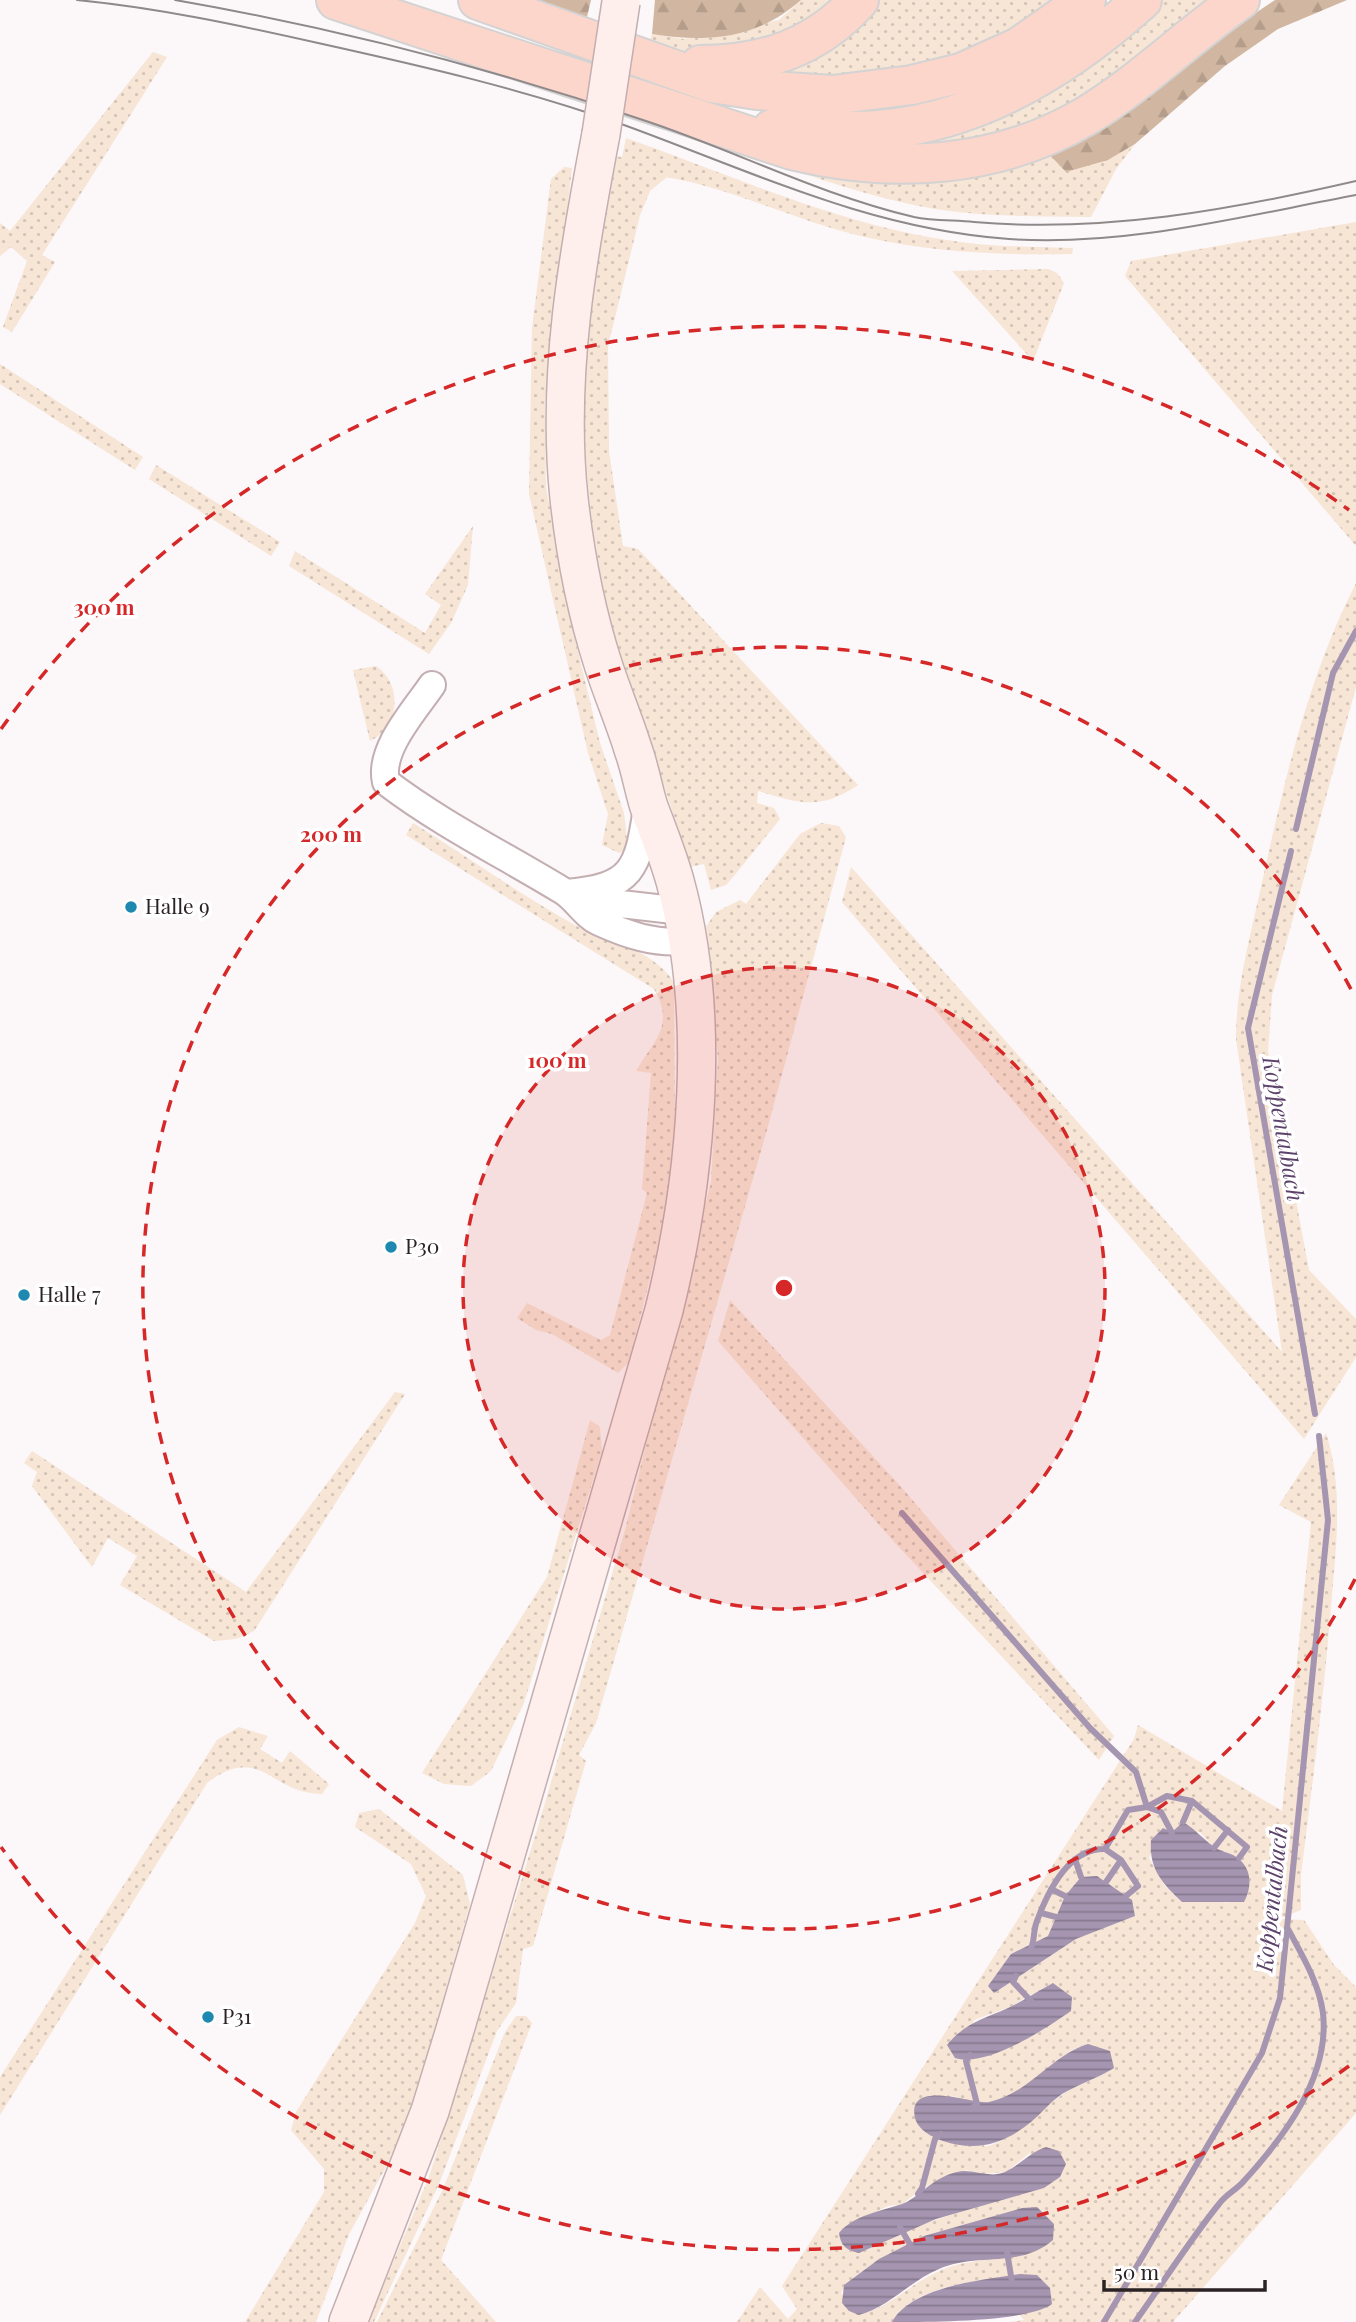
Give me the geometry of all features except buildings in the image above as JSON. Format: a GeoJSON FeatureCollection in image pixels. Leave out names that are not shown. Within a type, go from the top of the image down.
{"type":"FeatureCollection","features":[{"type":"Feature","properties":{"kind":"highway"},"geometry":{"type":"LineString","coordinates":[[336,0],[792,150],[836,161],[876,165],[956,161],[1002,152],[1086,116],[1240,0]]}},
{"type":"Feature","properties":{"kind":"highway"},"geometry":{"type":"LineString","coordinates":[[478,0],[712,83],[757,90],[832,95],[872,92],[929,82],[976,68],[1029,41],[1086,0]]}},
{"type":"Feature","properties":{"kind":"highway"},"geometry":{"type":"LineString","coordinates":[[649,60],[735,65],[775,57],[799,48],[815,38],[859,0]]}},
{"type":"Feature","properties":{"kind":"highway"},"geometry":{"type":"LineString","coordinates":[[734,130],[879,130],[976,107],[1018,89],[1066,61],[1142,0]]}},
{"type":"Feature","properties":{"kind":"main road"},"geometry":{"type":"LineString","coordinates":[[348,2322],[430,2111],[457,2023],[558,1679],[677,1256],[688,1192],[697,1076],[684,926],[675,880],[648,803],[634,750],[602,662],[581,570],[569,499],[564,401],[576,261],[601,134],[621,1]]}},
{"type":"Feature","properties":{"kind":"street"},"geometry":{"type":"LineString","coordinates":[[432,685],[387,758],[384,772],[386,782],[431,813],[567,893],[611,903],[684,926]]}},
{"type":"Feature","properties":{"kind":"street"},"geometry":{"type":"LineString","coordinates":[[567,893],[604,888],[628,873],[642,850],[648,803]]}},
{"type":"Feature","properties":{"kind":"shaded area"},"geometry":{"type":"Polygon","coordinates":[[[801,0],[845,0],[736,58],[648,46],[652,34],[684,39],[779,20],[801,0]]]}},
{"type":"Feature","properties":{"kind":"shaded area"},"geometry":{"type":"Polygon","coordinates":[[[872,0],[1068,0],[975,57],[838,85],[752,70],[872,0]]]}},
{"type":"Feature","properties":{"kind":"shaded area"},"geometry":{"type":"Polygon","coordinates":[[[1161,0],[1217,0],[1096,89],[1030,125],[995,139],[951,150],[874,140],[1161,0]]]}},
{"type":"Feature","properties":{"kind":"shaded area"},"geometry":{"type":"Polygon","coordinates":[[[153,52],[167,57],[42,255],[55,262],[12,332],[3,327],[27,261],[11,247],[0,256],[0,223],[10,231],[153,52]]]}},
{"type":"Feature","properties":{"kind":"shaded area"},"geometry":{"type":"Polygon","coordinates":[[[626,138],[784,196],[864,222],[946,240],[978,244],[1073,248],[1072,254],[1020,254],[917,247],[840,231],[692,182],[667,177],[650,191],[640,215],[608,346],[609,451],[623,546],[638,549],[858,785],[832,799],[809,802],[758,791],[757,803],[774,808],[780,819],[726,885],[711,890],[704,864],[689,867],[616,642],[600,571],[589,493],[585,376],[590,297],[613,156],[622,157],[626,138]]]}},
{"type":"Feature","properties":{"kind":"shaded area"},"geometry":{"type":"Polygon","coordinates":[[[1135,144],[1116,169],[1091,217],[993,215],[935,209],[863,192],[745,153],[1047,152],[1108,160],[1135,144]]]}},
{"type":"Feature","properties":{"kind":"shaded area"},"geometry":{"type":"Polygon","coordinates":[[[564,167],[572,168],[545,403],[546,487],[574,635],[600,743],[624,813],[628,849],[619,853],[602,845],[608,814],[588,753],[529,494],[532,328],[551,179],[564,167]]]}},
{"type":"Feature","properties":{"kind":"shaded area"},"geometry":{"type":"Polygon","coordinates":[[[1356,222],[1356,546],[1125,276],[1131,261],[1356,222]]]}},
{"type":"Feature","properties":{"kind":"shaded area"},"geometry":{"type":"Polygon","coordinates":[[[1048,269],[1057,273],[1064,283],[1033,361],[952,271],[1048,269]]]}},
{"type":"Feature","properties":{"kind":"shaded area"},"geometry":{"type":"Polygon","coordinates":[[[0,364],[143,457],[135,470],[0,384],[0,364]]]}},
{"type":"Feature","properties":{"kind":"shaded area"},"geometry":{"type":"Polygon","coordinates":[[[156,465],[280,542],[271,556],[149,479],[156,465]]]}},
{"type":"Feature","properties":{"kind":"shaded area"},"geometry":{"type":"Polygon","coordinates":[[[473,526],[468,585],[451,623],[429,654],[289,566],[295,551],[425,633],[441,605],[425,594],[473,526]]]}},
{"type":"Feature","properties":{"kind":"shaded area"},"geometry":{"type":"Polygon","coordinates":[[[1356,583],[1356,687],[1272,995],[1268,1051],[1309,1270],[1356,1319],[1356,1357],[1304,1439],[842,902],[851,867],[1282,1352],[1236,1039],[1238,1000],[1288,770],[1310,694],[1356,583]]]}},
{"type":"Feature","properties":{"kind":"shaded area"},"geometry":{"type":"Polygon","coordinates":[[[376,666],[391,683],[394,705],[387,726],[370,741],[353,670],[376,666]]]}},
{"type":"Feature","properties":{"kind":"shaded area"},"geometry":{"type":"Polygon","coordinates":[[[413,823],[573,924],[652,960],[674,982],[675,1140],[664,1223],[629,1362],[618,1373],[552,1334],[536,1330],[517,1318],[527,1303],[601,1340],[610,1335],[647,1193],[642,1189],[651,1073],[636,1071],[660,1032],[663,1013],[660,1002],[654,989],[406,835],[413,823]]]}},
{"type":"Feature","properties":{"kind":"shaded area"},"geometry":{"type":"Polygon","coordinates":[[[821,823],[839,826],[846,837],[767,1130],[596,1723],[579,1755],[586,1761],[533,1946],[523,1949],[516,2003],[497,2031],[439,2184],[374,2322],[368,2322],[429,2177],[537,1830],[625,1530],[711,1182],[718,1059],[706,927],[716,912],[740,900],[746,904],[800,834],[821,823]]]}},
{"type":"Feature","properties":{"kind":"shaded area"},"geometry":{"type":"Polygon","coordinates":[[[730,1300],[903,1489],[1114,1736],[1099,1760],[895,1543],[718,1341],[730,1300]]]}},
{"type":"Feature","properties":{"kind":"shaded area"},"geometry":{"type":"Polygon","coordinates":[[[395,1392],[405,1394],[254,1631],[236,1639],[214,1641],[120,1585],[137,1556],[108,1538],[92,1567],[32,1486],[37,1472],[24,1463],[32,1451],[246,1592],[395,1392]]]}},
{"type":"Feature","properties":{"kind":"shaded area"},"geometry":{"type":"Polygon","coordinates":[[[590,1420],[600,1427],[602,1451],[524,1703],[491,1771],[471,1786],[444,1784],[422,1773],[547,1577],[590,1420]]]}},
{"type":"Feature","properties":{"kind":"shaded area"},"geometry":{"type":"Polygon","coordinates":[[[1326,1433],[1335,1476],[1337,1519],[1325,1673],[1301,1875],[1301,1910],[1278,1919],[1304,1920],[1334,1965],[1356,1987],[1356,2113],[1173,2322],[1011,2322],[1024,2320],[991,2279],[950,2286],[922,2296],[910,2303],[892,2322],[737,2322],[760,2287],[788,2319],[797,2309],[782,2286],[1134,1739],[1138,1725],[1282,1811],[1311,1522],[1279,1505],[1326,1433]],[[1163,1828],[1149,1858],[1164,1885],[1182,1902],[1217,1900],[1227,1903],[1231,1854],[1214,1848],[1200,1832],[1172,1833],[1163,1828]],[[1097,1876],[1065,1896],[1048,1936],[1011,1954],[994,1993],[1076,1939],[1135,1916],[1132,1901],[1097,1876]],[[1034,1993],[1010,2007],[974,2020],[966,2061],[1006,2049],[1045,2029],[1034,1993]],[[1088,2044],[1074,2050],[1024,2087],[996,2101],[976,2103],[949,2095],[985,2147],[997,2143],[1016,2132],[1064,2093],[1104,2074],[1088,2044]],[[1031,2152],[1006,2172],[982,2174],[966,2170],[922,2188],[903,2204],[888,2206],[845,2226],[848,2250],[862,2251],[913,2228],[1023,2192],[1031,2152]],[[1022,2208],[940,2233],[882,2258],[857,2275],[841,2293],[859,2315],[888,2303],[924,2279],[953,2266],[990,2259],[1009,2259],[1022,2208]]]}},
{"type":"Feature","properties":{"kind":"shaded area"},"geometry":{"type":"Polygon","coordinates":[[[239,1727],[268,1736],[260,1749],[282,1763],[290,1751],[329,1784],[322,1794],[304,1792],[253,1768],[240,1767],[207,1783],[0,2115],[0,2077],[217,1740],[239,1727]]]}},
{"type":"Feature","properties":{"kind":"shaded area"},"geometry":{"type":"Polygon","coordinates":[[[379,1809],[463,1875],[470,1904],[415,2100],[387,2165],[349,2234],[316,2322],[245,2322],[324,2192],[324,2169],[291,2130],[296,2112],[415,1923],[426,1896],[411,1864],[355,1827],[359,1813],[379,1809]]]}},
{"type":"Feature","properties":{"kind":"shaded area"},"geometry":{"type":"Polygon","coordinates":[[[1183,1822],[1215,1848],[1233,1855],[1244,1864],[1249,1876],[1249,1889],[1244,1902],[1182,1902],[1162,1881],[1154,1867],[1151,1840],[1163,1828],[1172,1832],[1183,1822]]]}},
{"type":"Feature","properties":{"kind":"shaded area"},"geometry":{"type":"Polygon","coordinates":[[[1097,1876],[1132,1900],[1135,1916],[1076,1939],[994,1993],[988,1986],[1011,1954],[1048,1936],[1065,1896],[1081,1877],[1097,1876]]]}},
{"type":"Feature","properties":{"kind":"shaded area"},"geometry":{"type":"Polygon","coordinates":[[[1053,1983],[1072,1997],[1071,2011],[999,2052],[968,2060],[955,2058],[947,2045],[961,2031],[1053,1983]]]}},
{"type":"Feature","properties":{"kind":"shaded area"},"geometry":{"type":"Polygon","coordinates":[[[516,2016],[526,2016],[532,2023],[441,2260],[496,2322],[377,2322],[443,2189],[505,2032],[516,2016]]]}},
{"type":"Feature","properties":{"kind":"shaded area"},"geometry":{"type":"Polygon","coordinates":[[[1088,2044],[1110,2051],[1114,2068],[1062,2094],[1021,2130],[1000,2141],[967,2146],[943,2141],[922,2129],[915,2118],[915,2106],[921,2099],[931,2096],[981,2102],[1003,2097],[1028,2083],[1062,2057],[1088,2044]]]}},
{"type":"Feature","properties":{"kind":"shaded area"},"geometry":{"type":"Polygon","coordinates":[[[1046,2147],[1059,2151],[1066,2164],[1060,2177],[1044,2188],[936,2219],[859,2253],[847,2249],[841,2241],[839,2233],[852,2222],[868,2214],[902,2204],[948,2175],[963,2171],[999,2174],[1046,2147]]]}},
{"type":"Feature","properties":{"kind":"shaded area"},"geometry":{"type":"Polygon","coordinates":[[[1037,2207],[1054,2224],[1053,2240],[1040,2249],[1012,2257],[968,2261],[939,2269],[880,2306],[859,2315],[849,2311],[842,2303],[844,2285],[879,2259],[924,2236],[1022,2208],[1037,2207]]]}},
{"type":"Feature","properties":{"kind":"shaded area"},"geometry":{"type":"Polygon","coordinates":[[[1020,2274],[1037,2275],[1050,2288],[1052,2304],[1040,2310],[1001,2318],[892,2322],[915,2300],[932,2293],[969,2282],[1020,2274]]]}},
{"type":"Feature","properties":{"kind":"green space"},"geometry":{"type":"Polygon","coordinates":[[[523,0],[591,0],[586,21],[523,0]]]}},
{"type":"Feature","properties":{"kind":"green space"},"geometry":{"type":"Polygon","coordinates":[[[655,0],[801,0],[767,23],[749,30],[731,35],[693,38],[652,34],[655,0]]]}},
{"type":"Feature","properties":{"kind":"green space"},"geometry":{"type":"Polygon","coordinates":[[[1275,0],[1347,0],[1278,29],[1225,66],[1135,144],[1108,160],[1066,172],[1047,152],[1275,0]]]}},
{"type":"Feature","properties":{"kind":"waterway","name":"Koppentalbach"},"geometry":{"type":"LineString","coordinates":[[1296,829],[1333,673],[1356,631]]}},
{"type":"Feature","properties":{"kind":"waterway","name":"Koppentalbach"},"geometry":{"type":"LineString","coordinates":[[1291,851],[1248,1028],[1315,1414]]}},
{"type":"Feature","properties":{"kind":"waterway","name":"Koppentalbach"},"geometry":{"type":"LineString","coordinates":[[1104,2322],[1262,2053],[1280,1998],[1328,1520],[1319,1436]]}},
{"type":"Feature","properties":{"kind":"waterway"},"geometry":{"type":"LineString","coordinates":[[902,1513],[1090,1728],[1136,1772],[1147,1807],[1161,1812],[1172,1833]]}},
{"type":"Feature","properties":{"kind":"waterway"},"geometry":{"type":"LineString","coordinates":[[1031,1948],[1042,1909],[1062,1873],[1081,1856],[1105,1849],[1128,1810],[1147,1807],[1167,1796],[1192,1801],[1247,1847],[1239,1858]]}},
{"type":"Feature","properties":{"kind":"waterway"},"geometry":{"type":"LineString","coordinates":[[1183,1822],[1192,1801]]}},
{"type":"Feature","properties":{"kind":"waterway"},"geometry":{"type":"LineString","coordinates":[[1214,1848],[1228,1830]]}},
{"type":"Feature","properties":{"kind":"waterway"},"geometry":{"type":"LineString","coordinates":[[1105,1849],[1121,1860],[1106,1882]]}},
{"type":"Feature","properties":{"kind":"waterway"},"geometry":{"type":"LineString","coordinates":[[1075,1859],[1081,1877]]}},
{"type":"Feature","properties":{"kind":"waterway"},"geometry":{"type":"LineString","coordinates":[[1121,1860],[1138,1886],[1126,1896]]}},
{"type":"Feature","properties":{"kind":"waterway"},"geometry":{"type":"LineString","coordinates":[[1051,1889],[1065,1896]]}},
{"type":"Feature","properties":{"kind":"waterway"},"geometry":{"type":"LineString","coordinates":[[1041,1913],[1056,1917]]}},
{"type":"Feature","properties":{"kind":"waterway"},"geometry":{"type":"LineString","coordinates":[[1135,2322],[1221,2201],[1243,2182],[1274,2146],[1312,2083],[1323,2037],[1323,2013],[1314,1980],[1288,1929]]}},
{"type":"Feature","properties":{"kind":"waterway"},"geometry":{"type":"LineString","coordinates":[[1016,1976],[1013,1982],[1032,2002]]}},
{"type":"Feature","properties":{"kind":"waterway"},"geometry":{"type":"LineString","coordinates":[[970,2055],[966,2061],[977,2104],[971,2109]]}},
{"type":"Feature","properties":{"kind":"waterway"},"geometry":{"type":"LineString","coordinates":[[918,2194],[935,2139],[941,2134]]}},
{"type":"Feature","properties":{"kind":"waterway"},"geometry":{"type":"LineString","coordinates":[[900,2227],[912,2248]]}},
{"type":"Feature","properties":{"kind":"waterway"},"geometry":{"type":"LineString","coordinates":[[1007,2252],[1012,2282]]}},
{"type":"Feature","properties":{"kind":"tram line"},"geometry":{"type":"LineString","coordinates":[[77,0],[168,12],[472,79],[624,125],[812,196],[908,224],[958,233],[1009,239],[1053,240],[1140,234],[1356,195]]}},
{"type":"Feature","properties":{"kind":"tram line"},"geometry":{"type":"LineString","coordinates":[[175,0],[353,36],[469,66],[677,132],[845,197],[921,218],[1023,225],[1119,222],[1214,210],[1356,181]]}},
{"type":"Feature","properties":{"kind":"place","name":"Halle 9"},"geometry":{"type":"Point","coordinates":[131,907]}},
{"type":"Feature","properties":{"kind":"place","name":"P30"},"geometry":{"type":"Point","coordinates":[391,1247]}},
{"type":"Feature","properties":{"kind":"place","name":"Halle 7"},"geometry":{"type":"Point","coordinates":[24,1295]}},
{"type":"Feature","properties":{"kind":"place","name":"P31"},"geometry":{"type":"Point","coordinates":[208,2017]}}]}
